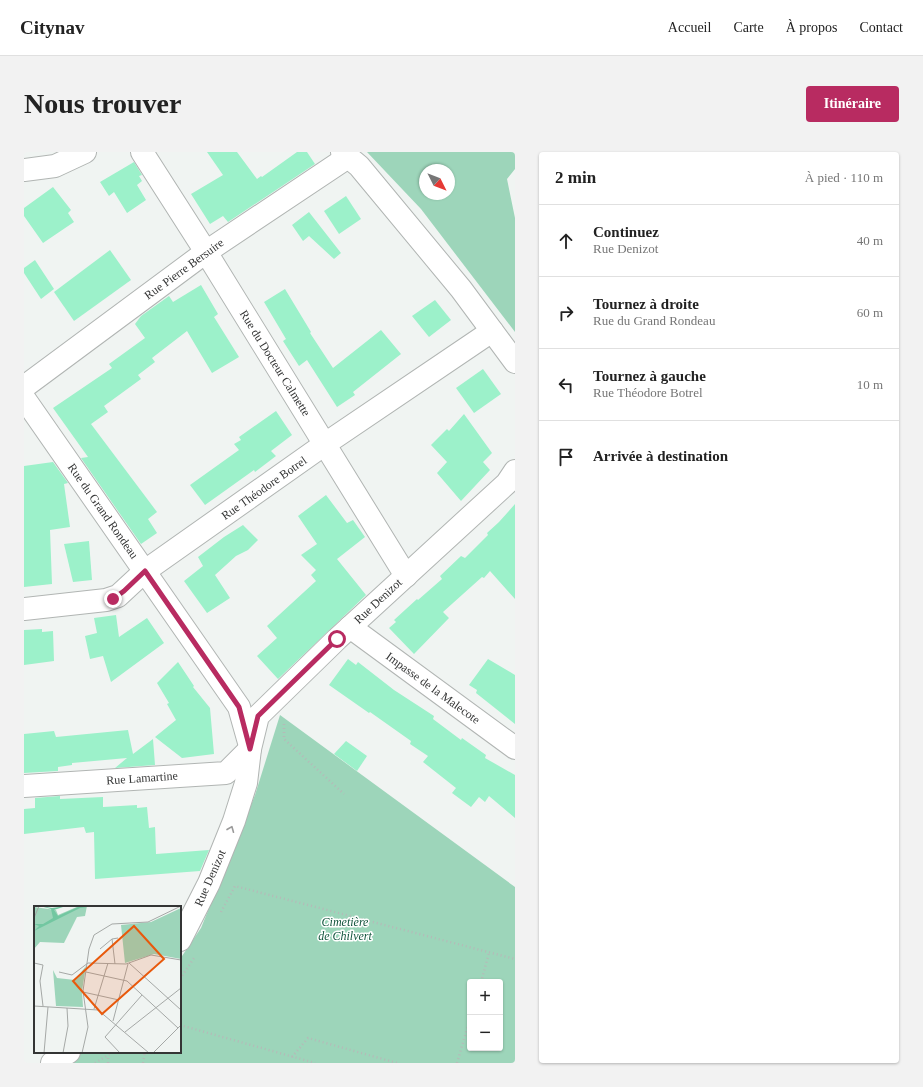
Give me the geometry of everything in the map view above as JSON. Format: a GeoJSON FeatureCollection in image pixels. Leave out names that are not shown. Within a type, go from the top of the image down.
{"type":"FeatureCollection","features":[{"type":"Feature","properties":{"kind":"street"},"geometry":{"type":"LineString","coordinates":[[24,170],[55,166],[85,152]]}},
{"type":"Feature","properties":{"kind":"street","name":"Rue du Docteur Calmette"},"geometry":{"type":"LineString","coordinates":[[142,152],[206,252],[406,576]]}},
{"type":"Feature","properties":{"kind":"street"},"geometry":{"type":"LineString","coordinates":[[345,154],[359,166],[374,183],[461,289],[515,362]]}},
{"type":"Feature","properties":{"kind":"street","name":"Rue Pierre Bersuire"},"geometry":{"type":"LineString","coordinates":[[24,387],[206,252],[345,154]]}},
{"type":"Feature","properties":{"kind":"street","name":"Rue Théodore Botrel"},"geometry":{"type":"LineString","coordinates":[[24,609],[113,599],[124,591],[145,571],[325,444],[492,331]]}},
{"type":"Feature","properties":{"kind":"street","name":"Rue du Grand Rondeau"},"geometry":{"type":"LineString","coordinates":[[24,398],[239,707],[250,749]]}},
{"type":"Feature","properties":{"kind":"street","name":"Rue Denizot"},"geometry":{"type":"LineString","coordinates":[[189,946],[209,883],[234,821],[246,783],[250,749],[258,716],[350,627],[507,483],[515,471]]}},
{"type":"Feature","properties":{"kind":"street","name":"Impasse de la Malecote"},"geometry":{"type":"LineString","coordinates":[[350,627],[515,748]]}},
{"type":"Feature","properties":{"kind":"street","name":"Rue Lamartine"},"geometry":{"type":"LineString","coordinates":[[24,786],[226,772],[250,749]]}},
{"type":"Feature","properties":{"kind":"street"},"geometry":{"type":"LineString","coordinates":[[52,1063],[67,1053]]}},
{"type":"Feature","properties":{"kind":"path"},"geometry":{"type":"LineString","coordinates":[[284,724],[284,739],[344,794]]}},
{"type":"Feature","properties":{"kind":"path"},"geometry":{"type":"LineString","coordinates":[[221,913],[235,886],[515,959]]}},
{"type":"Feature","properties":{"kind":"path"},"geometry":{"type":"LineString","coordinates":[[181,975],[189,946]]}},
{"type":"Feature","properties":{"kind":"path"},"geometry":{"type":"LineString","coordinates":[[481,979],[489,953]]}},
{"type":"Feature","properties":{"kind":"path"},"geometry":{"type":"LineString","coordinates":[[181,1025],[315,1063]]}},
{"type":"Feature","properties":{"kind":"path"},"geometry":{"type":"LineString","coordinates":[[457,1063],[467,1029]]}},
{"type":"Feature","properties":{"kind":"path"},"geometry":{"type":"LineString","coordinates":[[292,1057],[308,1038],[397,1063]]}},
{"type":"Feature","properties":{"kind":"path"},"geometry":{"type":"LineString","coordinates":[[95,1063],[111,1053]]}},
{"type":"Feature","properties":{"kind":"path"},"geometry":{"type":"LineString","coordinates":[[143,1063],[145,1053]]}},
{"type":"Feature","properties":{"kind":"path"},"geometry":{"type":"LineString","coordinates":[[108,1055],[108,1063]]}},
{"type":"Feature","properties":{"kind":"green space"},"geometry":{"type":"Polygon","coordinates":[[[367,152],[515,152],[515,169],[507,179],[515,218],[515,332],[421,209],[367,152]]]}},
{"type":"Feature","properties":{"kind":"green space","name":"Cimetière de Chilvert"},"geometry":{"type":"Polygon","coordinates":[[[280,715],[515,887],[515,1063],[64,1063],[79,1053],[181,1053],[181,958],[201,928],[255,795],[280,715]]]}},
{"type":"Feature","properties":{"kind":"building"},"geometry":{"type":"Polygon","coordinates":[[[207,152],[237,152],[257,179],[297,152],[307,152],[315,164],[228,222],[223,216],[210,224],[191,194],[223,175],[207,152]]]}},
{"type":"Feature","properties":{"kind":"building"},"geometry":{"type":"Polygon","coordinates":[[[134,162],[142,175],[139,176],[142,181],[137,185],[146,200],[127,213],[114,192],[109,196],[100,182],[134,162]]]}},
{"type":"Feature","properties":{"kind":"building"},"geometry":{"type":"Polygon","coordinates":[[[53,187],[71,210],[68,213],[74,222],[43,243],[24,216],[24,208],[53,187]]]}},
{"type":"Feature","properties":{"kind":"building"},"geometry":{"type":"Polygon","coordinates":[[[346,196],[361,219],[339,234],[324,211],[346,196]]]}},
{"type":"Feature","properties":{"kind":"building"},"geometry":{"type":"Polygon","coordinates":[[[309,212],[341,253],[334,259],[309,236],[303,241],[292,225],[309,212]]]}},
{"type":"Feature","properties":{"kind":"building"},"geometry":{"type":"Polygon","coordinates":[[[110,250],[131,280],[74,321],[54,292],[110,250]]]}},
{"type":"Feature","properties":{"kind":"building"},"geometry":{"type":"Polygon","coordinates":[[[35,260],[54,289],[41,299],[24,273],[24,268],[35,260]]]}},
{"type":"Feature","properties":{"kind":"building"},"geometry":{"type":"Polygon","coordinates":[[[201,285],[218,314],[214,317],[239,357],[212,373],[187,331],[152,358],[155,362],[138,375],[141,379],[104,406],[108,412],[91,424],[157,512],[148,519],[157,533],[141,544],[81,458],[88,457],[53,408],[112,368],[109,364],[145,338],[135,324],[141,316],[169,296],[173,302],[201,285]]]}},
{"type":"Feature","properties":{"kind":"building"},"geometry":{"type":"Polygon","coordinates":[[[285,289],[311,332],[310,333],[333,368],[381,330],[401,354],[353,392],[355,395],[337,407],[307,360],[299,366],[283,341],[286,339],[264,302],[285,289]]]}},
{"type":"Feature","properties":{"kind":"building"},"geometry":{"type":"Polygon","coordinates":[[[435,300],[451,320],[429,337],[412,316],[435,300]]]}},
{"type":"Feature","properties":{"kind":"building"},"geometry":{"type":"Polygon","coordinates":[[[483,369],[501,394],[474,413],[456,388],[483,369]]]}},
{"type":"Feature","properties":{"kind":"building"},"geometry":{"type":"Polygon","coordinates":[[[276,411],[292,435],[271,451],[276,456],[255,472],[254,470],[205,505],[190,485],[239,450],[234,444],[241,440],[239,437],[276,411]]]}},
{"type":"Feature","properties":{"kind":"building"},"geometry":{"type":"Polygon","coordinates":[[[464,414],[492,453],[483,462],[490,470],[461,501],[437,473],[447,462],[431,445],[447,429],[449,431],[464,414]]]}},
{"type":"Feature","properties":{"kind":"building"},"geometry":{"type":"Polygon","coordinates":[[[53,462],[68,483],[64,484],[70,527],[50,530],[52,584],[24,587],[24,466],[53,462]]]}},
{"type":"Feature","properties":{"kind":"building"},"geometry":{"type":"Polygon","coordinates":[[[326,495],[347,523],[353,520],[365,537],[337,559],[366,595],[278,679],[257,656],[277,638],[267,626],[316,581],[311,575],[316,570],[301,555],[317,544],[298,516],[326,495]]]}},
{"type":"Feature","properties":{"kind":"building"},"geometry":{"type":"Polygon","coordinates":[[[515,504],[515,599],[490,571],[484,578],[482,577],[443,612],[449,618],[414,654],[389,628],[396,622],[394,620],[442,579],[440,576],[461,556],[465,558],[488,535],[487,533],[515,504]]]}},
{"type":"Feature","properties":{"kind":"building"},"geometry":{"type":"Polygon","coordinates":[[[243,525],[258,540],[248,550],[236,556],[215,575],[230,598],[207,613],[184,581],[203,566],[198,557],[224,537],[243,525]]]}},
{"type":"Feature","properties":{"kind":"building"},"geometry":{"type":"Polygon","coordinates":[[[89,541],[92,580],[73,582],[64,544],[89,541]]]}},
{"type":"Feature","properties":{"kind":"building"},"geometry":{"type":"Polygon","coordinates":[[[116,615],[119,637],[147,618],[164,643],[111,682],[103,656],[90,659],[85,636],[97,633],[94,618],[116,615]]]}},
{"type":"Feature","properties":{"kind":"building"},"geometry":{"type":"Polygon","coordinates":[[[42,629],[42,632],[53,631],[54,661],[24,665],[24,630],[42,629]]]}},
{"type":"Feature","properties":{"kind":"building"},"geometry":{"type":"Polygon","coordinates":[[[348,659],[356,665],[358,662],[394,690],[434,716],[433,719],[461,740],[462,738],[486,755],[485,758],[515,775],[515,818],[489,796],[485,802],[479,797],[471,807],[452,793],[456,788],[423,762],[428,756],[410,744],[411,741],[329,685],[348,659]]]}},
{"type":"Feature","properties":{"kind":"building"},"geometry":{"type":"Polygon","coordinates":[[[488,659],[515,675],[515,724],[476,693],[477,690],[469,685],[488,659]]]}},
{"type":"Feature","properties":{"kind":"building"},"geometry":{"type":"Polygon","coordinates":[[[178,662],[194,686],[193,687],[210,708],[214,754],[182,758],[155,737],[176,720],[167,704],[169,703],[157,683],[178,662]]]}},
{"type":"Feature","properties":{"kind":"building"},"geometry":{"type":"Polygon","coordinates":[[[128,730],[133,754],[153,739],[155,765],[115,768],[127,758],[72,763],[72,765],[58,767],[58,771],[24,773],[24,734],[54,731],[56,737],[128,730]]]}},
{"type":"Feature","properties":{"kind":"building"},"geometry":{"type":"Polygon","coordinates":[[[346,741],[367,756],[357,771],[334,754],[346,741]]]}},
{"type":"Feature","properties":{"kind":"building"},"geometry":{"type":"Polygon","coordinates":[[[60,796],[60,799],[103,797],[103,807],[137,805],[137,808],[147,807],[149,828],[155,827],[156,854],[209,850],[200,871],[95,879],[94,832],[86,833],[84,827],[24,834],[24,809],[35,808],[35,798],[60,796]]]}},
{"type":"Feature","properties":{"kind":"route"},"geometry":{"type":"LineString","coordinates":[[113,599],[124,591],[145,571],[239,707],[250,749],[258,716],[337,639]]}}]}
